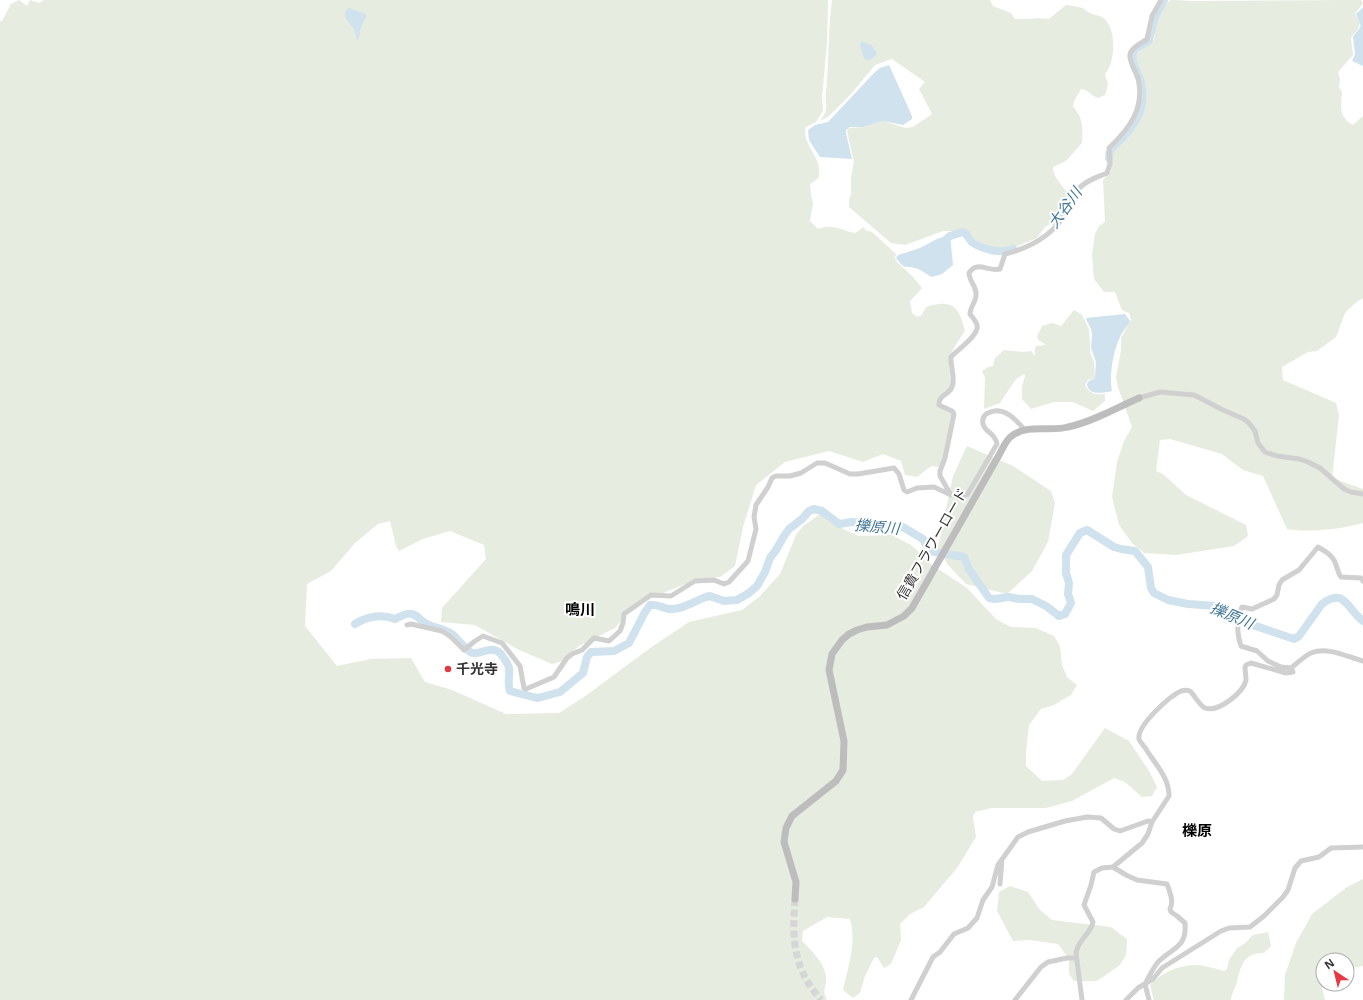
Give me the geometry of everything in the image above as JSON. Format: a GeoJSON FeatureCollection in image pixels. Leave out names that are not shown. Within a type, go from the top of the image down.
{"type":"FeatureCollection","features":[{"type":"Feature","properties":{"kind":"street"},"geometry":{"type":"LineString","coordinates":[[951,495],[940,476],[940,471],[946,458],[954,414],[952,411],[939,405],[939,401],[940,398],[952,387],[951,357],[969,341],[977,328],[977,323],[970,314],[970,309],[976,296],[975,288],[970,280],[969,273],[973,268],[979,266],[994,270],[1000,269],[1006,254],[1030,246],[1056,228],[1078,189],[1085,183],[1107,173],[1110,164],[1109,148],[1122,136],[1133,120],[1139,106],[1140,94],[1130,55],[1131,50],[1147,39],[1152,16],[1161,0]]}},
{"type":"Feature","properties":{"kind":"street"},"geometry":{"type":"LineString","coordinates":[[406,625],[411,624],[442,631],[451,637],[464,650],[484,636],[500,642],[520,666],[524,688],[526,689],[554,677],[567,658],[582,650],[594,638],[609,641],[620,631],[624,614],[649,596],[671,596],[695,581],[714,580],[724,584],[729,582],[748,561],[756,529],[754,517],[756,505],[768,488],[772,478],[776,476],[790,476],[801,473],[817,463],[825,463],[850,474],[894,468],[899,474],[904,490],[907,492],[917,488],[934,487],[951,495],[968,495],[997,444],[996,439],[986,430],[982,423],[982,419],[985,415],[992,412],[1002,411],[1012,417],[1025,430],[1066,428],[1140,398],[1160,392],[1194,395],[1250,422],[1255,431],[1258,443],[1269,455],[1299,459],[1308,462],[1320,468],[1344,488],[1351,492],[1363,494]]}},
{"type":"Feature","properties":{"kind":"street","name":"信貴フラワーロード"},"geometry":{"type":"LineString","coordinates":[[795,899],[796,882],[784,842],[786,828],[792,816],[836,781],[843,770],[844,741],[829,670],[832,654],[842,640],[857,630],[887,625],[904,616],[912,608],[1006,443],[1013,435],[1025,430]]}},
{"type":"Feature","properties":{"kind":"street"},"geometry":{"type":"LineString","coordinates":[[1363,581],[1361,578],[1341,577],[1336,563],[1328,552],[1318,547],[1299,570],[1282,580],[1279,585],[1277,595],[1274,599],[1252,608],[1242,608],[1239,613],[1238,627],[1242,646],[1257,650],[1268,661],[1281,667],[1291,668],[1309,653],[1324,650],[1363,661]]}},
{"type":"Feature","properties":{"kind":"street"},"geometry":{"type":"LineString","coordinates":[[1082,1000],[1076,958],[1077,948],[1082,938],[1092,928],[1094,922],[1084,905],[1093,874],[1097,869],[1113,867],[1142,843],[1148,834],[1152,822],[1168,800],[1169,791],[1164,775],[1155,764],[1140,740],[1140,730],[1168,700],[1185,690],[1192,692],[1201,705],[1211,709],[1234,698],[1243,686],[1246,679],[1245,667],[1248,664],[1251,663],[1286,673],[1294,672],[1291,668]]}},
{"type":"Feature","properties":{"kind":"street"},"geometry":{"type":"LineString","coordinates":[[911,1000],[933,957],[940,952],[954,934],[968,928],[977,918],[983,900],[992,887],[998,865],[1003,856],[1019,836],[1065,821],[1087,817],[1101,818],[1114,829],[1120,831],[1148,821],[1152,822]]}},
{"type":"Feature","properties":{"kind":"street"},"geometry":{"type":"LineString","coordinates":[[1126,1000],[1153,979],[1162,968],[1221,932],[1229,928],[1250,928],[1283,897],[1288,890],[1295,868],[1301,861],[1319,857],[1331,848],[1363,847]]}},
{"type":"Feature","properties":{"kind":"street"},"geometry":{"type":"LineString","coordinates":[[1000,884],[1003,856]]}},
{"type":"Feature","properties":{"kind":"street"},"geometry":{"type":"LineString","coordinates":[[1113,867],[1137,880],[1167,884],[1172,898],[1172,906],[1170,909],[1171,912],[1185,924],[1186,934],[1183,941],[1158,963],[1145,984],[1149,1000]]}},
{"type":"Feature","properties":{"kind":"street"},"geometry":{"type":"LineString","coordinates":[[1015,1000],[1041,966],[1048,962],[1067,958],[1076,958]]}},
{"type":"Feature","properties":{"kind":"shaded area"},"geometry":{"type":"Polygon","coordinates":[[[19,0],[27,6],[30,0],[39,3],[44,0],[828,0],[827,43],[822,97],[823,111],[816,122],[806,127],[805,132],[808,143],[816,158],[819,173],[818,178],[810,184],[813,203],[810,221],[818,229],[833,227],[855,233],[864,227],[865,230],[872,232],[896,254],[896,261],[922,288],[910,301],[912,313],[917,317],[922,315],[926,307],[935,305],[948,304],[957,310],[963,322],[965,331],[954,347],[949,360],[951,380],[950,388],[938,398],[937,401],[937,404],[951,412],[953,416],[942,462],[939,467],[931,466],[917,477],[905,475],[901,461],[883,454],[863,462],[829,451],[785,462],[756,485],[743,527],[735,566],[720,577],[698,579],[633,605],[615,628],[579,646],[563,661],[552,664],[517,649],[475,625],[441,622],[442,608],[486,559],[484,545],[450,531],[423,539],[399,551],[396,546],[390,521],[378,524],[355,543],[331,571],[307,584],[305,626],[337,666],[371,659],[411,658],[425,682],[452,690],[506,714],[559,713],[584,697],[653,646],[689,622],[742,610],[759,597],[780,574],[796,535],[802,527],[823,512],[835,518],[843,529],[859,536],[892,535],[911,545],[926,561],[967,588],[996,619],[1011,627],[1036,628],[1054,636],[1060,646],[1062,665],[1067,677],[1077,685],[1071,695],[1054,705],[1041,709],[1029,725],[1026,766],[1042,781],[1063,780],[1072,774],[1105,728],[1129,741],[1149,771],[1157,787],[1152,796],[1142,797],[1125,782],[1114,778],[1072,801],[1046,808],[991,808],[975,812],[973,817],[976,837],[957,868],[924,907],[910,914],[900,924],[901,940],[891,964],[884,968],[877,957],[874,958],[865,976],[860,993],[853,998],[843,990],[853,937],[850,919],[827,917],[803,931],[802,941],[821,962],[826,978],[824,993],[827,1000],[0,1000],[0,21],[2,21],[11,4],[19,0]]]}},
{"type":"Feature","properties":{"kind":"shaded area"},"geometry":{"type":"Polygon","coordinates":[[[832,0],[990,0],[993,6],[1011,13],[1015,19],[1049,19],[1066,5],[1082,8],[1091,14],[1102,17],[1107,22],[1112,36],[1113,53],[1109,68],[1105,74],[1108,84],[1105,95],[1098,98],[1081,89],[1074,101],[1073,107],[1079,115],[1082,124],[1082,143],[1066,161],[1053,167],[1053,171],[1057,179],[1069,196],[1056,220],[1045,227],[1037,238],[1006,251],[998,250],[975,242],[964,231],[943,231],[905,245],[891,243],[849,207],[851,177],[854,162],[847,131],[849,128],[864,127],[883,121],[906,128],[913,127],[932,114],[919,89],[925,82],[892,59],[875,65],[851,94],[828,117],[820,121],[826,110],[832,0]]]}},
{"type":"Feature","properties":{"kind":"shaded area"},"geometry":{"type":"Polygon","coordinates":[[[1171,0],[1361,0],[1363,3],[1355,14],[1360,23],[1358,29],[1351,38],[1353,55],[1338,72],[1340,79],[1339,87],[1342,92],[1341,107],[1343,115],[1348,122],[1353,125],[1363,116],[1363,298],[1345,313],[1336,337],[1317,351],[1308,352],[1282,367],[1283,380],[1336,403],[1339,415],[1332,478],[1363,489],[1363,523],[1325,530],[1305,531],[1287,529],[1263,476],[1243,470],[1222,454],[1170,439],[1160,440],[1156,471],[1163,474],[1186,495],[1246,525],[1248,536],[1234,546],[1176,555],[1144,553],[1132,543],[1119,525],[1112,497],[1117,462],[1124,441],[1132,427],[1116,377],[1121,350],[1121,338],[1131,320],[1129,313],[1122,310],[1115,292],[1104,292],[1094,279],[1092,255],[1095,234],[1099,226],[1105,222],[1103,180],[1111,171],[1113,153],[1116,146],[1125,140],[1142,108],[1145,91],[1135,55],[1154,40],[1159,12],[1165,4],[1171,0]]]}},
{"type":"Feature","properties":{"kind":"shaded area"},"geometry":{"type":"Polygon","coordinates":[[[1074,310],[1082,315],[1089,329],[1090,352],[1094,362],[1095,378],[1088,380],[1085,385],[1093,393],[1105,394],[1105,401],[1093,411],[1073,402],[1054,402],[1031,409],[1022,399],[1024,374],[1016,379],[1000,403],[984,409],[985,377],[982,371],[993,366],[995,358],[1004,350],[1023,352],[1031,351],[1035,356],[1035,348],[1037,346],[1045,345],[1038,340],[1037,336],[1042,326],[1052,323],[1061,326],[1074,310]]]}},
{"type":"Feature","properties":{"kind":"shaded area"},"geometry":{"type":"Polygon","coordinates":[[[967,446],[1013,466],[1051,491],[1055,503],[1048,542],[1032,571],[1007,594],[966,584],[948,565],[938,547],[953,476],[967,446]]]}},
{"type":"Feature","properties":{"kind":"shaded area"},"geometry":{"type":"Polygon","coordinates":[[[1363,879],[1363,966],[1355,968],[1355,952],[1315,952],[1315,992],[1323,992],[1325,1000],[1284,1000],[1285,975],[1296,943],[1312,914],[1347,887],[1363,879]]]}},
{"type":"Feature","properties":{"kind":"shaded area"},"geometry":{"type":"Polygon","coordinates":[[[1010,886],[1028,892],[1040,910],[1052,920],[1111,927],[1127,939],[1126,955],[1120,965],[1097,981],[1074,981],[1069,974],[1069,959],[1058,944],[1030,940],[1013,941],[997,911],[999,892],[1010,886]]]}},
{"type":"Feature","properties":{"kind":"shaded area"},"geometry":{"type":"Polygon","coordinates":[[[1268,932],[1271,946],[1264,953],[1251,955],[1244,962],[1239,972],[1231,1000],[1154,1000],[1150,985],[1160,976],[1179,967],[1192,965],[1202,965],[1224,971],[1227,969],[1229,960],[1237,948],[1244,944],[1253,935],[1268,932]]]}},
{"type":"Feature","properties":{"kind":"water"},"geometry":{"type":"Polygon","coordinates":[[[1363,7],[1363,66],[1352,61],[1355,54],[1353,37],[1360,28],[1356,14],[1363,7]]]}},
{"type":"Feature","properties":{"kind":"water"},"geometry":{"type":"Polygon","coordinates":[[[348,8],[366,14],[360,30],[359,38],[357,40],[354,29],[346,19],[345,13],[348,8]]]}},
{"type":"Feature","properties":{"kind":"water"},"geometry":{"type":"Polygon","coordinates":[[[861,41],[871,45],[877,53],[874,57],[866,60],[860,45],[861,41]]]}},
{"type":"Feature","properties":{"kind":"water"},"geometry":{"type":"Polygon","coordinates":[[[889,65],[912,119],[903,125],[883,121],[863,127],[850,127],[846,130],[846,133],[852,159],[820,157],[809,140],[808,130],[815,125],[828,122],[874,73],[880,68],[889,65]]]}},
{"type":"Feature","properties":{"kind":"water"},"geometry":{"type":"Polygon","coordinates":[[[950,235],[953,265],[942,274],[932,277],[918,269],[902,265],[896,258],[898,255],[920,248],[937,239],[950,235]]]}},
{"type":"Feature","properties":{"kind":"water"},"geometry":{"type":"Polygon","coordinates":[[[1125,314],[1130,321],[1121,335],[1115,349],[1111,371],[1112,391],[1100,393],[1093,392],[1088,388],[1087,384],[1095,378],[1096,362],[1091,348],[1091,329],[1086,318],[1125,314]]]}},
{"type":"Feature","properties":{"kind":"waterway","name":"大谷川"},"geometry":{"type":"LineString","coordinates":[[1109,158],[1112,148],[1130,129],[1140,112],[1142,87],[1132,56],[1135,49],[1149,40],[1155,16],[1164,0]]}},
{"type":"Feature","properties":{"kind":"waterway","name":"大谷川"},"geometry":{"type":"LineString","coordinates":[[1056,222],[1073,194]]}},
{"type":"Feature","properties":{"kind":"waterway","name":"大谷川"},"geometry":{"type":"LineString","coordinates":[[942,243],[950,236],[963,232],[972,242],[982,248],[998,251],[1013,249]]}},
{"type":"Feature","properties":{"kind":"waterway","name":"擽原川"},"geometry":{"type":"LineString","coordinates":[[355,624],[365,619],[380,616],[395,619],[405,614],[417,616],[428,625],[450,633],[473,653],[490,650],[500,653],[509,667],[510,691],[538,698],[560,692],[583,673],[587,657],[591,652],[614,651],[629,643],[650,605],[674,609],[684,607],[710,596],[724,601],[737,600],[749,593],[757,586],[765,572],[770,558],[789,529],[802,519],[809,511],[814,509],[822,511],[839,524],[852,522],[901,526],[923,539],[929,551],[964,557],[969,569],[989,598],[995,599],[1009,597],[1032,599],[1046,606],[1059,616],[1065,614],[1071,603],[1068,594],[1069,583],[1066,573],[1066,555],[1080,533],[1087,530],[1114,547],[1135,551],[1148,567],[1151,588],[1154,593],[1168,600],[1188,604],[1216,606],[1224,610],[1235,619],[1294,639],[1299,636],[1322,604],[1330,599],[1341,599],[1363,621]]}},
{"type":"Feature","properties":{"kind":"tunnel"},"geometry":{"type":"LineString","coordinates":[[795,899],[794,928],[796,953],[805,976],[821,1000]]}},
{"type":"Feature","properties":{"kind":"place","name":"千光寺"},"geometry":{"type":"Point","coordinates":[448,669]}},
{"type":"Feature","properties":{"kind":"district","name":"鳴川"},"geometry":{"type":"Point","coordinates":[580,610]}},
{"type":"Feature","properties":{"kind":"district","name":"櫟原"},"geometry":{"type":"Point","coordinates":[1197,831]}}]}
